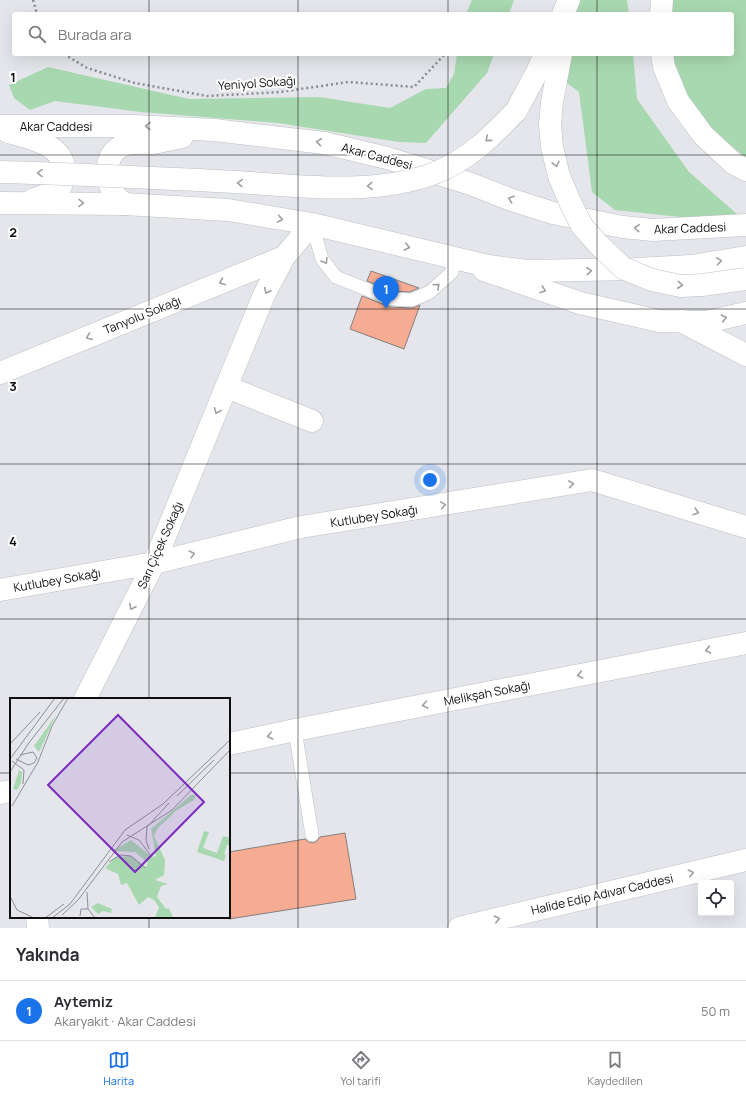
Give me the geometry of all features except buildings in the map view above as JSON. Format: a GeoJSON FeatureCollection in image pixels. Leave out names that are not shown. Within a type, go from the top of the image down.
{"type":"FeatureCollection","features":[{"type":"Feature","properties":{"kind":"main road"},"geometry":{"type":"LineString","coordinates":[[564,12],[571,0]]}},
{"type":"Feature","properties":{"kind":"main road"},"geometry":{"type":"LineString","coordinates":[[569,12],[571,0]]}},
{"type":"Feature","properties":{"kind":"main road"},"geometry":{"type":"LineString","coordinates":[[661,12],[662,0]]}},
{"type":"Feature","properties":{"kind":"main road"},"geometry":{"type":"LineString","coordinates":[[0,172],[325,187],[375,186],[406,181],[435,173],[466,157],[492,136],[516,111],[544,56]]}},
{"type":"Feature","properties":{"kind":"main road"},"geometry":{"type":"LineString","coordinates":[[561,56],[552,102],[550,125],[552,147],[559,176],[582,226],[623,268],[652,280],[681,286],[702,285],[746,279]]}},
{"type":"Feature","properties":{"kind":"main road"},"geometry":{"type":"LineString","coordinates":[[662,56],[664,67],[678,101],[703,135],[733,163],[746,170]]}},
{"type":"Feature","properties":{"kind":"main road","name":"Akar Caddesi"},"geometry":{"type":"LineString","coordinates":[[0,126],[134,126],[214,130],[324,143],[387,158],[471,184],[509,199],[553,213],[623,227],[660,230],[746,225]]}},
{"type":"Feature","properties":{"kind":"main road"},"geometry":{"type":"LineString","coordinates":[[0,130],[27,137],[48,146],[56,152],[61,160],[64,170],[61,186],[41,198],[25,202]]}},
{"type":"Feature","properties":{"kind":"main road"},"geometry":{"type":"LineString","coordinates":[[124,204],[114,195],[109,183],[107,170],[109,161],[119,147],[129,143],[152,142],[214,130]]}},
{"type":"Feature","properties":{"kind":"main road"},"geometry":{"type":"LineString","coordinates":[[0,203],[25,202],[124,204],[228,210],[312,224],[488,266],[527,271],[574,271],[690,266],[746,257]]}},
{"type":"Feature","properties":{"kind":"main road","name":"Sarı Çiçek Sokağı"},"geometry":{"type":"LineString","coordinates":[[86,698],[154,563],[264,295],[284,257],[312,224]]}},
{"type":"Feature","properties":{"kind":"main road","name":"Tanyolu Sokağı"},"geometry":{"type":"LineString","coordinates":[[0,373],[284,257]]}},
{"type":"Feature","properties":{"kind":"main road"},"geometry":{"type":"LineString","coordinates":[[453,258],[504,278],[580,303],[659,320],[706,322],[746,314]]}},
{"type":"Feature","properties":{"kind":"main road"},"geometry":{"type":"LineString","coordinates":[[681,321],[746,355]]}},
{"type":"Feature","properties":{"kind":"main road"},"geometry":{"type":"LineString","coordinates":[[227,386],[312,421]]}},
{"type":"Feature","properties":{"kind":"main road","name":"Kutlubey Sokağı"},"geometry":{"type":"LineString","coordinates":[[0,590],[154,563],[301,528],[592,480],[746,527]]}},
{"type":"Feature","properties":{"kind":"main road","name":"Melikşah Sokağı"},"geometry":{"type":"LineString","coordinates":[[230,744],[746,643]]}},
{"type":"Feature","properties":{"kind":"main road"},"geometry":{"type":"LineString","coordinates":[[0,793],[10,791]]}},
{"type":"Feature","properties":{"kind":"main road","name":"Halide Edip Adıvar Caddesi"},"geometry":{"type":"LineString","coordinates":[[459,928],[746,860]]}},
{"type":"Feature","properties":{"kind":"main road"},"geometry":{"type":"LineString","coordinates":[[36,918],[38,928]]}},
{"type":"Feature","properties":{"kind":"lane"},"geometry":{"type":"LineString","coordinates":[[312,224],[322,259],[336,277],[391,299],[412,300],[430,292],[452,272],[453,258]]}},
{"type":"Feature","properties":{"kind":"lane"},"geometry":{"type":"LineString","coordinates":[[295,730],[312,835]]}},
{"type":"Feature","properties":{"kind":"path"},"geometry":{"type":"LineString","coordinates":[[33,0],[37,12]]}},
{"type":"Feature","properties":{"kind":"path","name":"Yeniyol Sokağı"},"geometry":{"type":"LineString","coordinates":[[67,56],[87,68],[136,83],[208,96],[280,92],[348,82],[414,87],[443,56]]}},
{"type":"Feature","properties":{"kind":"green space"},"geometry":{"type":"Polygon","coordinates":[[[472,0],[514,0],[510,12],[467,12],[472,0]]]}},
{"type":"Feature","properties":{"kind":"green space"},"geometry":{"type":"Polygon","coordinates":[[[568,0],[627,0],[629,12],[565,12],[568,0]]]}},
{"type":"Feature","properties":{"kind":"green space"},"geometry":{"type":"Polygon","coordinates":[[[664,0],[746,0],[746,158],[678,101],[672,56],[734,56],[734,12],[666,12],[664,0]]]}},
{"type":"Feature","properties":{"kind":"green space"},"geometry":{"type":"Polygon","coordinates":[[[457,56],[493,56],[487,73],[426,143],[399,142],[278,123],[141,112],[55,101],[30,110],[14,98],[9,85],[48,67],[189,99],[319,97],[390,108],[426,89],[446,88],[454,74],[457,56]]]}},
{"type":"Feature","properties":{"kind":"green space"},"geometry":{"type":"Polygon","coordinates":[[[558,56],[633,56],[637,99],[689,172],[746,222],[746,224],[615,210],[592,192],[579,92],[564,81],[558,56]]]}},
{"type":"Feature","properties":{"kind":"place","name":"Aytemiz"},"geometry":{"type":"Point","coordinates":[386,309]}}]}
